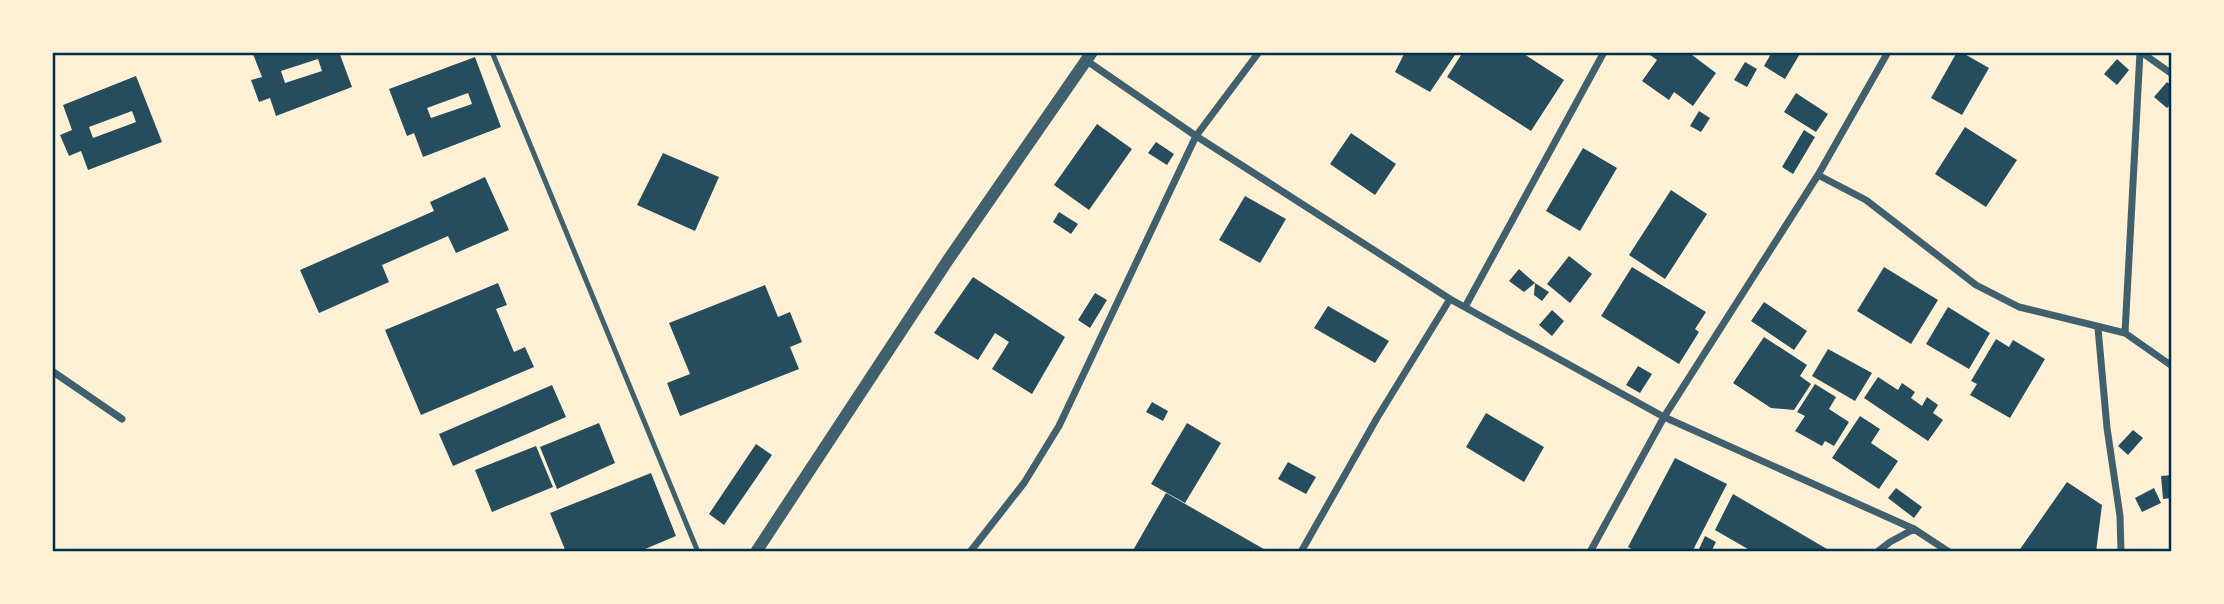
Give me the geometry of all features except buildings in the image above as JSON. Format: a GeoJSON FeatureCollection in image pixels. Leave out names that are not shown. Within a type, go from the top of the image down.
{"type":"FeatureCollection","features":[{"type":"Feature","properties":{"kind":"street"},"geometry":{"type":"LineString","coordinates":[[970,551],[1024,483],[1059,426],[1196,136],[1259,52]]}},
{"type":"Feature","properties":{"kind":"street"},"geometry":{"type":"LineString","coordinates":[[1465,307],[1604,52]]}},
{"type":"Feature","properties":{"kind":"street"},"geometry":{"type":"LineString","coordinates":[[1590,551],[1664,417],[1818,175],[1888,52]]}},
{"type":"Feature","properties":{"kind":"street"},"geometry":{"type":"LineString","coordinates":[[2141,52],[2172,74]]}},
{"type":"Feature","properties":{"kind":"street"},"geometry":{"type":"LineString","coordinates":[[2125,333],[2141,52]]}},
{"type":"Feature","properties":{"kind":"street"},"geometry":{"type":"LineString","coordinates":[[756,551],[948,260],[1090,57],[1196,136],[1450,299],[1664,417],[1914,529],[1949,551]]}},
{"type":"Feature","properties":{"kind":"street"},"geometry":{"type":"LineString","coordinates":[[1818,175],[1866,200],[1976,285],[2019,307],[2125,333],[2172,366]]}},
{"type":"Feature","properties":{"kind":"street"},"geometry":{"type":"LineString","coordinates":[[1301,551],[1377,418],[1450,299]]}},
{"type":"Feature","properties":{"kind":"street"},"geometry":{"type":"LineString","coordinates":[[2098,328],[2107,429],[2120,516],[2121,551]]}},
{"type":"Feature","properties":{"kind":"street"},"geometry":{"type":"LineString","coordinates":[[52,371],[122,419]]}},
{"type":"Feature","properties":{"kind":"street"},"geometry":{"type":"LineString","coordinates":[[1877,551],[1889,541],[1914,529]]}},
{"type":"Feature","properties":{"kind":"lane"},"geometry":{"type":"LineString","coordinates":[[492,52],[698,551]]}}]}
